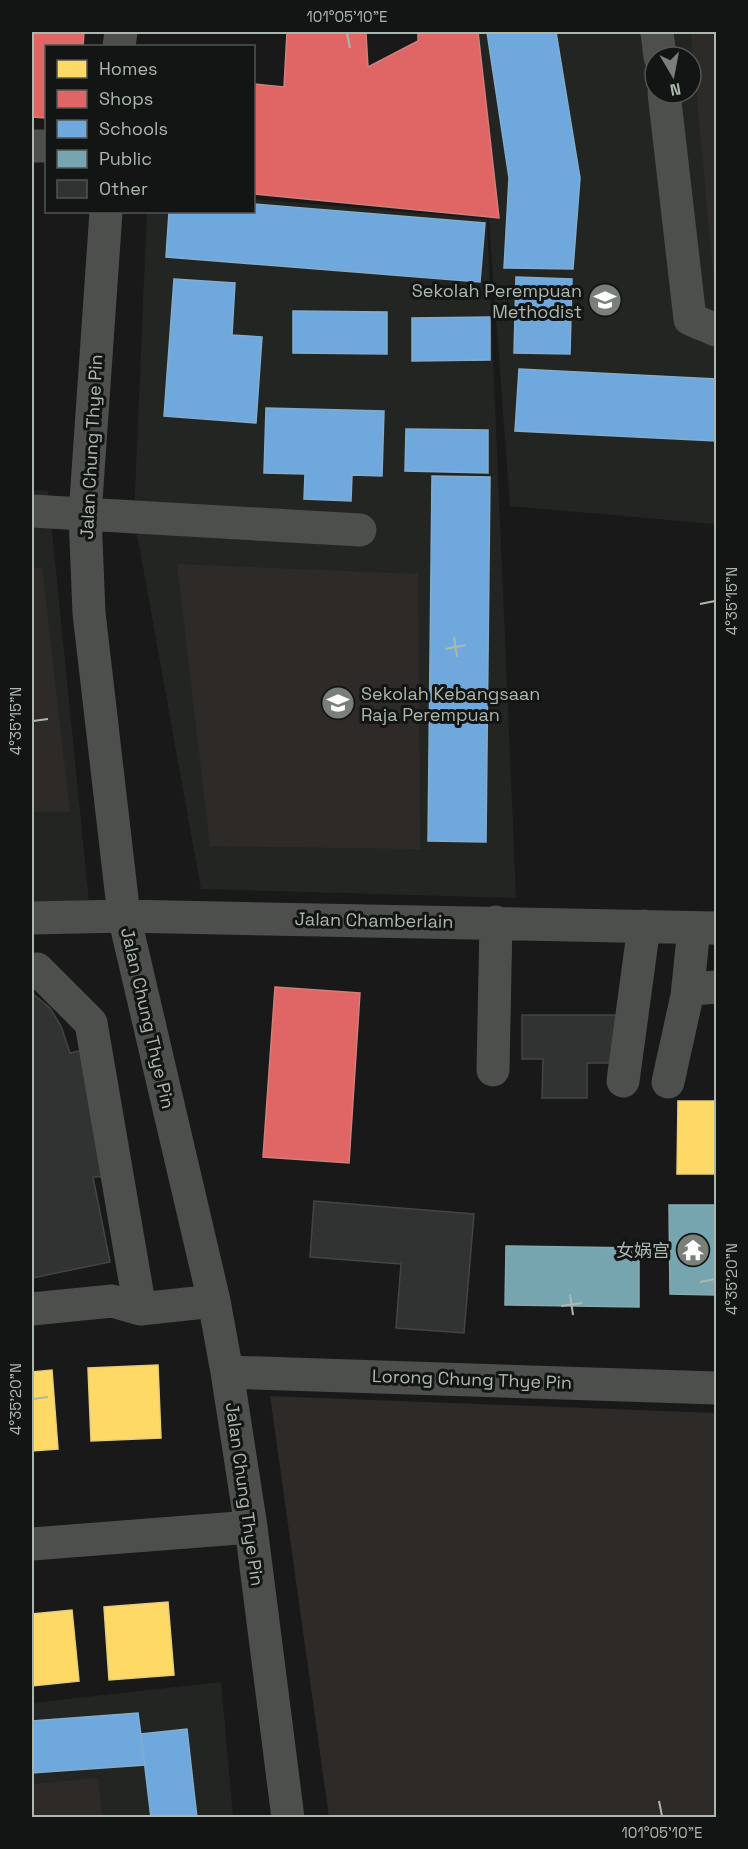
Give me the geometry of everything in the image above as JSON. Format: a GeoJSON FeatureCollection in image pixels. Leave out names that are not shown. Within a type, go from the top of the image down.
{"type":"FeatureCollection","features":[{"type":"Feature","properties":{"kind":"street"},"geometry":{"type":"LineString","coordinates":[[665,105],[690,319],[717,330]]}},
{"type":"Feature","properties":{"kind":"street","name":"Jalan Chung Thye Pin"},"geometry":{"type":"LineString","coordinates":[[106,213],[85,515],[88,613],[124,916],[214,1301],[227,1371],[251,1527],[288,1818]]}},
{"type":"Feature","properties":{"kind":"street"},"geometry":{"type":"LineString","coordinates":[[32,511],[360,530]]}},
{"type":"Feature","properties":{"kind":"street","name":"Jalan Chamberlain"},"geometry":{"type":"LineString","coordinates":[[32,918],[124,916],[705,928]]}},
{"type":"Feature","properties":{"kind":"street"},"geometry":{"type":"LineString","coordinates":[[493,1070],[496,922]]}},
{"type":"Feature","properties":{"kind":"street"},"geometry":{"type":"LineString","coordinates":[[623,1081],[644,926]]}},
{"type":"Feature","properties":{"kind":"street"},"geometry":{"type":"LineString","coordinates":[[669,1082],[702,991],[705,928]]}},
{"type":"Feature","properties":{"kind":"street"},"geometry":{"type":"LineString","coordinates":[[32,970],[37,969],[91,1023],[140,1309]]}},
{"type":"Feature","properties":{"kind":"street"},"geometry":{"type":"LineString","coordinates":[[32,1309],[112,1301],[140,1309],[214,1301]]}},
{"type":"Feature","properties":{"kind":"street","name":"Lorong Chung Thye Pin"},"geometry":{"type":"LineString","coordinates":[[227,1371],[717,1388]]}},
{"type":"Feature","properties":{"kind":"street"},"geometry":{"type":"LineString","coordinates":[[32,1544],[251,1527]]}},
{"type":"Feature","properties":{"kind":"shaded area","name":"Sekolah Perempuan Methodist"},"geometry":{"type":"Polygon","coordinates":[[[475,32],[716,32],[716,538],[715,524],[510,506],[475,32]]]}},
{"type":"Feature","properties":{"kind":"shaded area"},"geometry":{"type":"Polygon","coordinates":[[[691,32],[716,32],[716,306],[698,105],[703,105],[703,45],[692,45],[691,32]]]}},
{"type":"Feature","properties":{"kind":"shaded area","name":"Sekolah Kebangsaan Raja Perempuan"},"geometry":{"type":"Polygon","coordinates":[[[255,199],[487,219],[516,898],[201,889],[134,517],[147,213],[255,213],[255,199]]]}},
{"type":"Feature","properties":{"kind":"shaded area"},"geometry":{"type":"Polygon","coordinates":[[[32,490],[48,491],[89,902],[32,903],[32,490]]]}},
{"type":"Feature","properties":{"kind":"shaded area"},"geometry":{"type":"Polygon","coordinates":[[[177,564],[418,574],[420,849],[210,846],[177,564]]]}},
{"type":"Feature","properties":{"kind":"shaded area"},"geometry":{"type":"Polygon","coordinates":[[[42,567],[70,812],[32,812],[32,568],[42,567]]]}},
{"type":"Feature","properties":{"kind":"shaded area"},"geometry":{"type":"Polygon","coordinates":[[[270,1396],[716,1413],[716,1817],[329,1817],[270,1396]]]}},
{"type":"Feature","properties":{"kind":"shaded area"},"geometry":{"type":"Polygon","coordinates":[[[221,1682],[233,1817],[32,1817],[32,1703],[221,1682]]]}},
{"type":"Feature","properties":{"kind":"shaded area"},"geometry":{"type":"Polygon","coordinates":[[[98,1778],[102,1817],[32,1817],[32,1784],[98,1778]]]}},
{"type":"Feature","properties":{"kind":"building: Homes"},"geometry":{"type":"Polygon","coordinates":[[[678,1101],[716,1101],[716,1174],[677,1174],[678,1101]]]}},
{"type":"Feature","properties":{"kind":"building: Homes"},"geometry":{"type":"Polygon","coordinates":[[[158,1365],[161,1438],[91,1441],[88,1368],[158,1365]]]}},
{"type":"Feature","properties":{"kind":"building: Homes"},"geometry":{"type":"Polygon","coordinates":[[[52,1370],[58,1449],[32,1451],[32,1372],[52,1370]]]}},
{"type":"Feature","properties":{"kind":"building: Homes"},"geometry":{"type":"Polygon","coordinates":[[[168,1602],[174,1675],[109,1680],[104,1607],[168,1602]]]}},
{"type":"Feature","properties":{"kind":"building: Homes"},"geometry":{"type":"Polygon","coordinates":[[[72,1610],[79,1681],[32,1686],[32,1614],[72,1610]]]}},
{"type":"Feature","properties":{"kind":"building: Shops"},"geometry":{"type":"Polygon","coordinates":[[[32,32],[84,32],[83,45],[45,45],[45,118],[32,117],[32,32]]]}},
{"type":"Feature","properties":{"kind":"building: Shops"},"geometry":{"type":"Polygon","coordinates":[[[287,32],[366,33],[368,67],[418,41],[418,32],[478,32],[499,218],[255,194],[255,84],[284,87],[287,32]]]}},
{"type":"Feature","properties":{"kind":"building: Shops"},"geometry":{"type":"Polygon","coordinates":[[[275,987],[360,993],[349,1163],[263,1157],[275,987]]]}},
{"type":"Feature","properties":{"kind":"building: Schools"},"geometry":{"type":"Polygon","coordinates":[[[487,32],[556,32],[580,178],[573,269],[504,268],[509,178],[487,32]]]}},
{"type":"Feature","properties":{"kind":"building: Schools"},"geometry":{"type":"Polygon","coordinates":[[[255,204],[485,223],[480,282],[166,257],[169,213],[255,213],[255,204]]]}},
{"type":"Feature","properties":{"kind":"building: Schools"},"geometry":{"type":"Polygon","coordinates":[[[516,277],[572,279],[570,354],[514,353],[516,277]]]}},
{"type":"Feature","properties":{"kind":"building: Schools"},"geometry":{"type":"Polygon","coordinates":[[[174,279],[235,283],[232,335],[262,337],[256,423],[164,416],[174,279]]]}},
{"type":"Feature","properties":{"kind":"building: Schools"},"geometry":{"type":"Polygon","coordinates":[[[293,311],[387,312],[387,354],[293,353],[293,311]]]}},
{"type":"Feature","properties":{"kind":"building: Schools"},"geometry":{"type":"Polygon","coordinates":[[[490,317],[490,360],[412,361],[412,318],[490,317]]]}},
{"type":"Feature","properties":{"kind":"building: Schools"},"geometry":{"type":"Polygon","coordinates":[[[519,369],[716,379],[716,441],[515,431],[519,369]]]}},
{"type":"Feature","properties":{"kind":"building: Schools"},"geometry":{"type":"Polygon","coordinates":[[[266,408],[384,411],[382,476],[352,475],[351,501],[304,499],[305,474],[264,473],[266,408]]]}},
{"type":"Feature","properties":{"kind":"building: Schools"},"geometry":{"type":"Polygon","coordinates":[[[406,429],[488,430],[488,473],[405,471],[406,429]]]}},
{"type":"Feature","properties":{"kind":"building: Schools"},"geometry":{"type":"Polygon","coordinates":[[[432,476],[490,477],[486,842],[428,841],[432,476]]]}},
{"type":"Feature","properties":{"kind":"building: Schools"},"geometry":{"type":"Polygon","coordinates":[[[138,1713],[145,1765],[32,1773],[32,1721],[138,1713]]]}},
{"type":"Feature","properties":{"kind":"building: Schools"},"geometry":{"type":"Polygon","coordinates":[[[187,1729],[197,1818],[151,1818],[141,1734],[187,1729]]]}},
{"type":"Feature","properties":{"kind":"building: Public","name":"女娲宫"},"geometry":{"type":"Polygon","coordinates":[[[669,1205],[716,1205],[716,1295],[670,1294],[669,1205]]]}},
{"type":"Feature","properties":{"kind":"building: Public"},"geometry":{"type":"Polygon","coordinates":[[[506,1246],[639,1248],[639,1307],[505,1305],[506,1246]]]}},
{"type":"Feature","properties":{"kind":"building: Other"},"geometry":{"type":"Polygon","coordinates":[[[32,993],[50,1008],[61,1026],[70,1053],[83,1050],[109,1176],[93,1177],[110,1262],[32,1278],[32,993]]]}},
{"type":"Feature","properties":{"kind":"building: Other"},"geometry":{"type":"Polygon","coordinates":[[[522,1015],[617,1015],[617,1063],[587,1063],[587,1098],[542,1098],[543,1059],[522,1059],[522,1015]]]}},
{"type":"Feature","properties":{"kind":"building: Other"},"geometry":{"type":"Polygon","coordinates":[[[314,1201],[474,1214],[464,1333],[396,1328],[401,1264],[310,1257],[314,1201]]]}},
{"type":"Feature","properties":{"kind":"place","name":"Sekolah Perempuan Methodist"},"geometry":{"type":"Point","coordinates":[605,300]}},
{"type":"Feature","properties":{"kind":"place","name":"Sekolah Kebangsaan Raja Perempuan"},"geometry":{"type":"Point","coordinates":[338,703]}},
{"type":"Feature","properties":{"kind":"place","name":"女娲宫"},"geometry":{"type":"Point","coordinates":[693,1250]}}]}
